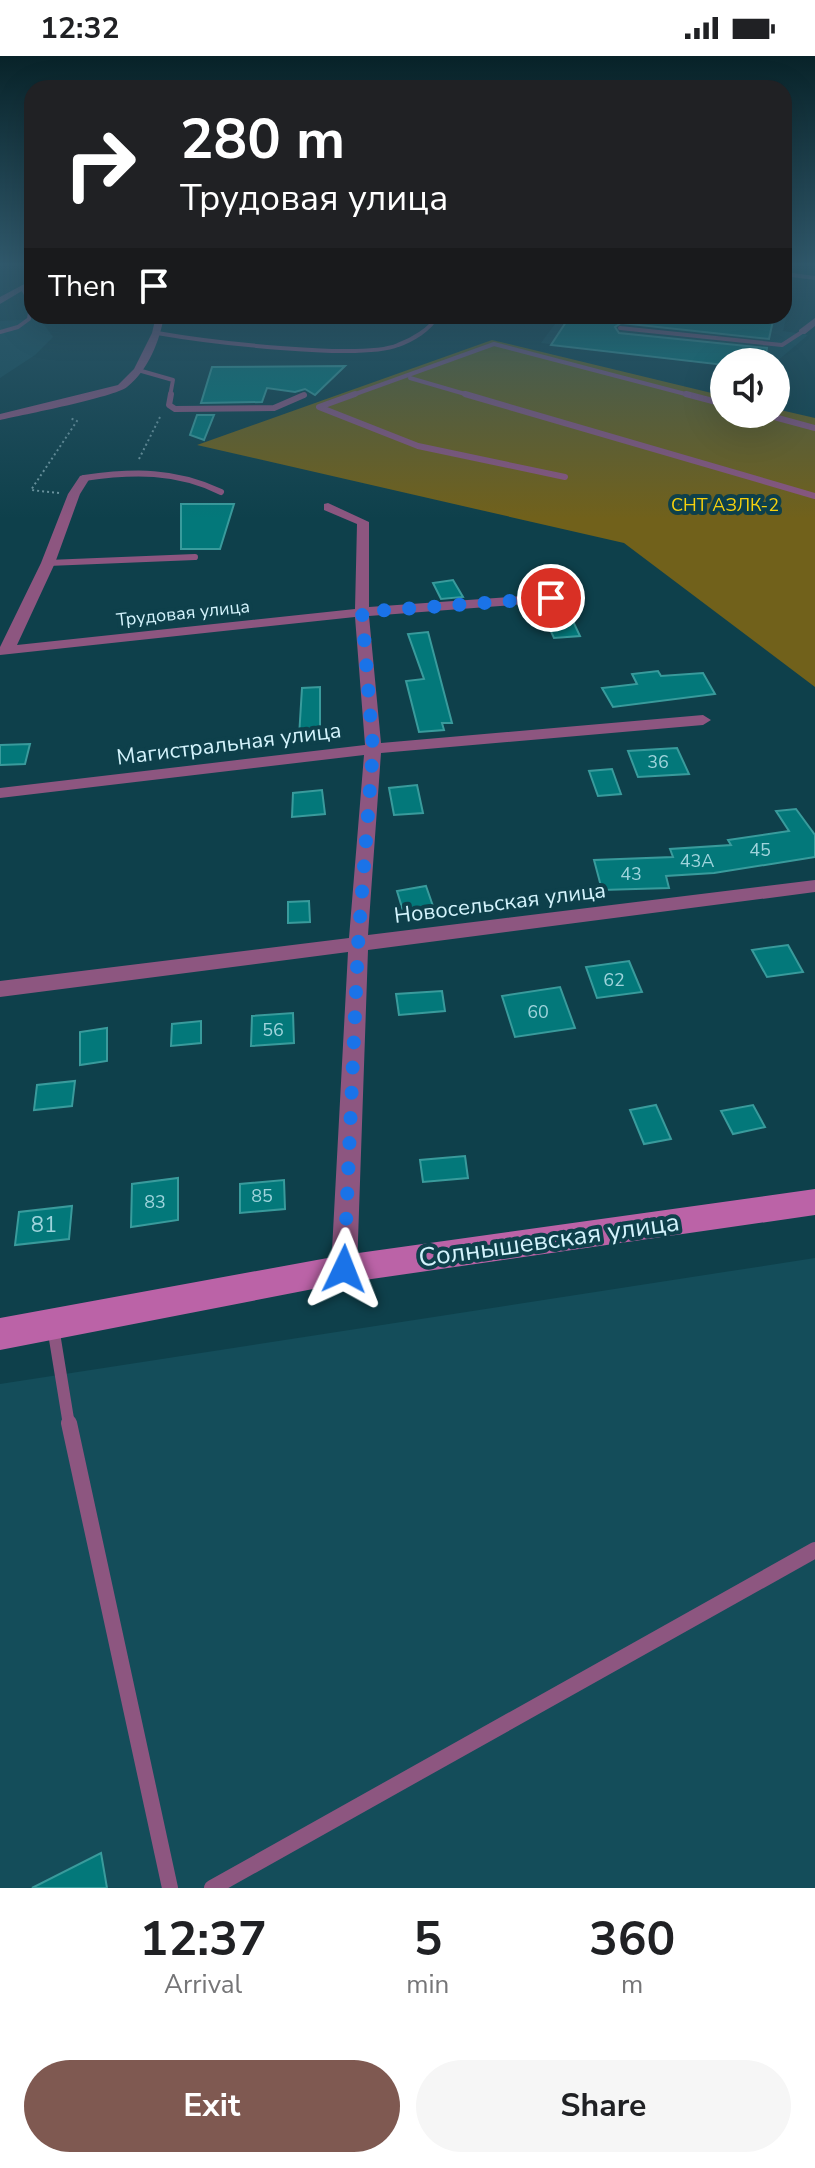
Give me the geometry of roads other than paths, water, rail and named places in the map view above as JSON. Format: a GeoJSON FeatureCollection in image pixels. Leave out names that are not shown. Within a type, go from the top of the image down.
{"type":"FeatureCollection","features":[{"type":"Feature","properties":{"kind":"street"},"geometry":{"type":"LineString","coordinates":[[0,417],[122,387],[138,370],[149,348]]}},
{"type":"Feature","properties":{"kind":"street","name":"Трудовая улица"},"geometry":{"type":"LineString","coordinates":[[4,650],[48,563],[74,494],[84,478]]}},
{"type":"Feature","properties":{"kind":"street"},"geometry":{"type":"LineString","coordinates":[[328,507],[363,522],[362,612],[373,749],[358,945],[344,1269]]}},
{"type":"Feature","properties":{"kind":"street","name":"Трудовая улица"},"geometry":{"type":"LineString","coordinates":[[4,650],[362,612],[551,598]]}},
{"type":"Feature","properties":{"kind":"street","name":"Магистральная улица"},"geometry":{"type":"LineString","coordinates":[[0,793],[373,749],[703,720]]}},
{"type":"Feature","properties":{"kind":"street","name":"Новосельская улица"},"geometry":{"type":"LineString","coordinates":[[0,989],[815,886]]}},
{"type":"Feature","properties":{"kind":"street","name":"Солнышевская улица"},"geometry":{"type":"LineString","coordinates":[[0,1334],[344,1269],[815,1202]]}},
{"type":"Feature","properties":{"kind":"lane"},"geometry":{"type":"LineString","coordinates":[[322,348],[358,351],[378,348]]}},
{"type":"Feature","properties":{"kind":"lane"},"geometry":{"type":"LineString","coordinates":[[482,348],[319,407],[418,446],[565,477]]}},
{"type":"Feature","properties":{"kind":"lane"},"geometry":{"type":"LineString","coordinates":[[511,348],[710,400]]}},
{"type":"Feature","properties":{"kind":"lane"},"geometry":{"type":"LineString","coordinates":[[138,370],[173,380],[169,405],[175,409],[274,408],[304,395]]}},
{"type":"Feature","properties":{"kind":"lane"},"geometry":{"type":"LineString","coordinates":[[409,377],[815,496]]}},
{"type":"Feature","properties":{"kind":"lane"},"geometry":{"type":"LineString","coordinates":[[790,421],[815,428]]}},
{"type":"Feature","properties":{"kind":"lane"},"geometry":{"type":"LineString","coordinates":[[84,478],[133,472],[177,473],[199,479],[221,492]]}},
{"type":"Feature","properties":{"kind":"lane"},"geometry":{"type":"LineString","coordinates":[[48,563],[195,557]]}},
{"type":"Feature","properties":{"kind":"lane"},"geometry":{"type":"LineString","coordinates":[[52,1325],[74,1453],[170,1888]]}},
{"type":"Feature","properties":{"kind":"lane"},"geometry":{"type":"LineString","coordinates":[[212,1888],[815,1550]]}},
{"type":"Feature","properties":{"kind":"park label","name":"СНТ АЗЛК-2"},"geometry":{"type":"Point","coordinates":[725,505]}}]}
